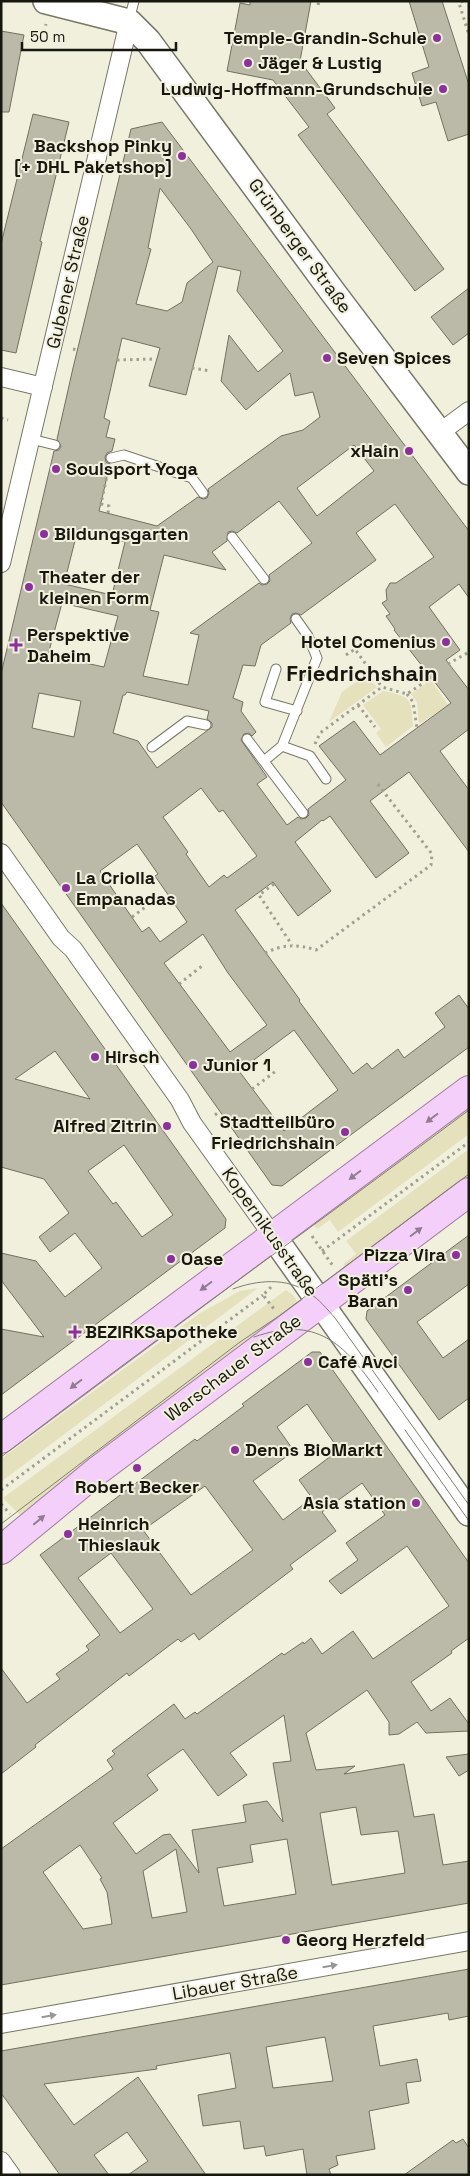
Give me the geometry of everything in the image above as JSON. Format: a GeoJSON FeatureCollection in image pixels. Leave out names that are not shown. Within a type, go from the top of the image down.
{"type":"FeatureCollection","features":[{"type":"Feature","properties":{"kind":"main road"},"geometry":{"type":"LineString","coordinates":[[1,1439],[469,1090]]}},
{"type":"Feature","properties":{"kind":"main road","name":"Warschauer Straße"},"geometry":{"type":"LineString","coordinates":[[1,1550],[96,1471],[469,1192]]}},
{"type":"Feature","properties":{"kind":"street"},"geometry":{"type":"LineString","coordinates":[[46,13],[132,11]]}},
{"type":"Feature","properties":{"kind":"street","name":"Gubener Straße"},"geometry":{"type":"LineString","coordinates":[[1,564],[132,11]]}},
{"type":"Feature","properties":{"kind":"street","name":"Grünberger Straße"},"geometry":{"type":"LineString","coordinates":[[132,11],[148,41],[332,291],[469,472]]}},
{"type":"Feature","properties":{"kind":"street"},"geometry":{"type":"LineString","coordinates":[[1,377],[44,387]]}},
{"type":"Feature","properties":{"kind":"street"},"geometry":{"type":"LineString","coordinates":[[439,433],[469,411]]}},
{"type":"Feature","properties":{"kind":"street","name":"Kopernikusstraße"},"geometry":{"type":"LineString","coordinates":[[1,853],[62,938],[73,949],[180,1100],[192,1123],[469,1513]]}},
{"type":"Feature","properties":{"kind":"street","name":"Libauer Straße"},"geometry":{"type":"LineString","coordinates":[[1,2024],[469,1941]]}},
{"type":"Feature","properties":{"kind":"street"},"geometry":{"type":"LineString","coordinates":[[1,2161],[11,2175]]}},
{"type":"Feature","properties":{"kind":"lane"},"geometry":{"type":"LineString","coordinates":[[31,439],[56,445]]}},
{"type":"Feature","properties":{"kind":"lane"},"geometry":{"type":"LineString","coordinates":[[111,458],[124,454],[192,478],[203,493]]}},
{"type":"Feature","properties":{"kind":"lane"},"geometry":{"type":"LineString","coordinates":[[232,537],[264,579]]}},
{"type":"Feature","properties":{"kind":"lane"},"geometry":{"type":"LineString","coordinates":[[264,761],[282,746],[317,658],[308,636],[296,619]]}},
{"type":"Feature","properties":{"kind":"lane"},"geometry":{"type":"LineString","coordinates":[[276,669],[265,702],[297,711]]}},
{"type":"Feature","properties":{"kind":"lane"},"geometry":{"type":"LineString","coordinates":[[152,747],[187,721],[206,725]]}},
{"type":"Feature","properties":{"kind":"lane"},"geometry":{"type":"LineString","coordinates":[[247,739],[303,812]]}},
{"type":"Feature","properties":{"kind":"lane"},"geometry":{"type":"LineString","coordinates":[[282,746],[310,756],[326,779]]}},
{"type":"Feature","properties":{"kind":"path"},"geometry":{"type":"LineString","coordinates":[[463,1],[459,3],[469,35]]}},
{"type":"Feature","properties":{"kind":"path"},"geometry":{"type":"LineString","coordinates":[[44,32],[46,13]]}},
{"type":"Feature","properties":{"kind":"path"},"geometry":{"type":"LineString","coordinates":[[117,360],[156,359]]}},
{"type":"Feature","properties":{"kind":"path"},"geometry":{"type":"LineString","coordinates":[[192,368],[211,371]]}},
{"type":"Feature","properties":{"kind":"path"},"geometry":{"type":"LineString","coordinates":[[1,418],[8,420]]}},
{"type":"Feature","properties":{"kind":"path"},"geometry":{"type":"LineString","coordinates":[[108,512],[109,506],[101,504],[111,458]]}},
{"type":"Feature","properties":{"kind":"path"},"geometry":{"type":"LineString","coordinates":[[346,655],[355,649],[382,687],[407,694],[414,702],[417,728]]}},
{"type":"Feature","properties":{"kind":"path"},"geometry":{"type":"LineString","coordinates":[[448,664],[469,652]]}},
{"type":"Feature","properties":{"kind":"path"},"geometry":{"type":"LineString","coordinates":[[407,694],[432,677]]}},
{"type":"Feature","properties":{"kind":"path"},"geometry":{"type":"LineString","coordinates":[[310,756],[320,733],[382,687]]}},
{"type":"Feature","properties":{"kind":"path"},"geometry":{"type":"LineString","coordinates":[[358,705],[375,727]]}},
{"type":"Feature","properties":{"kind":"path"},"geometry":{"type":"LineString","coordinates":[[266,953],[278,947],[292,944],[316,950],[431,865],[432,854],[376,782]]}},
{"type":"Feature","properties":{"kind":"path"},"geometry":{"type":"LineString","coordinates":[[274,884],[259,895],[292,944]]}},
{"type":"Feature","properties":{"kind":"path"},"geometry":{"type":"LineString","coordinates":[[132,917],[152,902]]}},
{"type":"Feature","properties":{"kind":"path"},"geometry":{"type":"LineString","coordinates":[[179,984],[202,966]]}},
{"type":"Feature","properties":{"kind":"path"},"geometry":{"type":"LineString","coordinates":[[252,1088],[276,1071]]}},
{"type":"Feature","properties":{"kind":"path"},"geometry":{"type":"LineString","coordinates":[[215,1115],[220,1112]]}},
{"type":"Feature","properties":{"kind":"path"},"geometry":{"type":"LineString","coordinates":[[322,1251],[469,1142]]}},
{"type":"Feature","properties":{"kind":"path"},"geometry":{"type":"LineString","coordinates":[[310,1234],[336,1269]]}},
{"type":"Feature","properties":{"kind":"path"},"geometry":{"type":"LineString","coordinates":[[1,1490],[271,1287]]}},
{"type":"Feature","properties":{"kind":"path"},"geometry":{"type":"LineString","coordinates":[[262,1295],[276,1312]]}},
{"type":"Feature","properties":{"kind":"path"},"geometry":{"type":"LineString","coordinates":[[1,1504],[8,1512]]}},
{"type":"Feature","properties":{"kind":"shaded area"},"geometry":{"type":"Polygon","coordinates":[[[366,675],[377,687],[329,722],[342,692],[366,675]]]}},
{"type":"Feature","properties":{"kind":"shaded area"},"geometry":{"type":"Polygon","coordinates":[[[431,680],[448,705],[419,724],[417,702],[411,694],[431,680]]]}},
{"type":"Feature","properties":{"kind":"shaded area"},"geometry":{"type":"Polygon","coordinates":[[[383,691],[399,695],[408,700],[413,726],[386,747],[376,733],[381,729],[363,705],[383,691]]]}},
{"type":"Feature","properties":{"kind":"shaded area"},"geometry":{"type":"Polygon","coordinates":[[[469,1105],[469,1134],[338,1232],[330,1220],[317,1229],[312,1222],[469,1105]]]}},
{"type":"Feature","properties":{"kind":"shaded area"},"geometry":{"type":"Polygon","coordinates":[[[469,1149],[469,1179],[349,1270],[343,1264],[356,1254],[346,1241],[469,1149]]]}},
{"type":"Feature","properties":{"kind":"shaded area"},"geometry":{"type":"Polygon","coordinates":[[[258,1288],[1,1482],[1,1459],[200,1313],[240,1291],[258,1288]]]}},
{"type":"Feature","properties":{"kind":"shaded area"},"geometry":{"type":"Polygon","coordinates":[[[286,1290],[294,1296],[299,1305],[22,1517],[3,1498],[286,1290]]]}},
{"type":"Feature","properties":{"kind":"building"},"geometry":{"type":"Polygon","coordinates":[[[250,1],[311,1],[300,61],[335,108],[327,114],[444,269],[415,291],[298,135],[309,127],[273,80],[227,71],[240,3],[250,5],[250,1]]]}},
{"type":"Feature","properties":{"kind":"building","name":"Temple-Grandin-Schule"},"geometry":{"type":"Polygon","coordinates":[[[409,1],[442,1],[469,85],[469,134],[448,141],[436,102],[422,106],[412,73],[429,67],[409,1]]]}},
{"type":"Feature","properties":{"kind":"building"},"geometry":{"type":"Polygon","coordinates":[[[1,31],[24,35],[9,112],[1,112],[1,31]]]}},
{"type":"Feature","properties":{"kind":"building"},"geometry":{"type":"Polygon","coordinates":[[[33,114],[69,122],[40,241],[42,242],[16,353],[1,350],[1,244],[33,114]]]}},
{"type":"Feature","properties":{"kind":"building"},"geometry":{"type":"Polygon","coordinates":[[[162,122],[469,531],[469,598],[459,584],[429,607],[460,650],[446,660],[469,690],[469,729],[440,751],[469,790],[469,852],[409,772],[370,801],[409,853],[376,878],[330,816],[322,820],[295,842],[331,891],[298,916],[273,882],[235,910],[353,1074],[367,1063],[372,1069],[398,1049],[404,1058],[445,1027],[435,1013],[459,995],[469,1009],[469,1047],[282,1186],[272,1185],[1,802],[1,674],[54,451],[59,450],[61,446],[57,439],[131,129],[162,122]],[[160,188],[148,248],[151,249],[136,304],[167,311],[182,302],[187,283],[213,262],[160,188]],[[218,266],[186,395],[149,386],[160,348],[122,338],[104,418],[110,421],[106,437],[115,439],[112,451],[107,453],[105,457],[106,462],[110,464],[99,511],[157,526],[198,497],[207,498],[208,489],[281,436],[303,430],[320,417],[313,392],[295,396],[290,373],[246,410],[221,381],[229,335],[258,372],[283,351],[237,291],[241,271],[218,266]],[[354,445],[297,488],[317,516],[374,471],[354,445]],[[279,501],[237,533],[228,532],[227,541],[212,552],[226,570],[164,555],[150,610],[159,612],[143,676],[188,685],[199,635],[190,633],[259,583],[262,585],[267,584],[270,581],[269,575],[312,543],[279,501]],[[395,504],[356,533],[376,560],[301,615],[292,614],[291,623],[261,645],[255,666],[243,665],[233,698],[243,702],[241,711],[256,732],[252,736],[249,733],[244,734],[241,740],[267,777],[257,784],[287,825],[298,817],[301,819],[306,818],[309,815],[308,809],[346,780],[319,746],[354,721],[380,755],[451,703],[394,630],[386,616],[390,614],[382,603],[387,600],[386,590],[390,583],[396,583],[434,557],[395,504]],[[78,529],[64,584],[112,595],[125,542],[78,529]],[[62,603],[48,655],[104,667],[118,616],[62,603]],[[127,692],[123,695],[113,733],[138,741],[157,768],[212,727],[212,723],[207,719],[209,711],[127,692]],[[39,693],[32,728],[74,737],[81,701],[39,693]],[[201,788],[163,817],[188,852],[186,854],[209,887],[224,875],[227,878],[257,856],[223,810],[219,812],[201,788]],[[137,844],[100,871],[142,932],[149,927],[160,942],[187,922],[155,876],[158,874],[137,844]],[[203,934],[164,963],[230,1052],[267,1025],[228,973],[203,934]],[[294,1030],[239,1071],[284,1131],[338,1090],[294,1030]]]}},
{"type":"Feature","properties":{"kind":"building"},"geometry":{"type":"Polygon","coordinates":[[[469,288],[469,333],[453,345],[431,317],[469,288]]]}},
{"type":"Feature","properties":{"kind":"building"},"geometry":{"type":"Polygon","coordinates":[[[1,903],[226,1219],[225,1228],[1,1395],[1,1329],[44,1337],[1,1280],[1,1253],[36,1261],[65,1297],[102,1268],[75,1233],[50,1252],[39,1237],[69,1213],[44,1179],[1,1167],[1,903]],[[55,1051],[15,1079],[90,1099],[55,1051]],[[124,1145],[88,1171],[113,1204],[116,1202],[142,1237],[173,1215],[124,1145]]]}},
{"type":"Feature","properties":{"kind":"building"},"geometry":{"type":"Polygon","coordinates":[[[469,1235],[469,1284],[417,1322],[443,1358],[469,1339],[469,1398],[439,1420],[366,1319],[367,1311],[469,1235]]]}},
{"type":"Feature","properties":{"kind":"building"},"geometry":{"type":"Polygon","coordinates":[[[312,1352],[320,1352],[469,1563],[469,1638],[451,1651],[452,1653],[411,1682],[431,1711],[450,1698],[469,1724],[469,1731],[426,1733],[417,1722],[399,1734],[389,1735],[389,1722],[367,1690],[306,1733],[316,1770],[355,1766],[344,1774],[404,1764],[414,1817],[434,1814],[443,1865],[469,1861],[469,1903],[1,1985],[1,1849],[113,1769],[107,1760],[115,1754],[112,1751],[174,1704],[185,1719],[195,1712],[197,1714],[282,1653],[284,1655],[311,1638],[322,1654],[353,1631],[373,1659],[449,1606],[407,1546],[341,1594],[329,1581],[358,1560],[346,1543],[385,1515],[362,1483],[322,1512],[336,1531],[290,1565],[293,1569],[199,1640],[194,1633],[181,1642],[178,1639],[129,1676],[127,1673],[1,1774],[1,1668],[27,1703],[60,1679],[56,1674],[89,1650],[86,1646],[100,1635],[40,1555],[195,1439],[197,1441],[244,1406],[242,1404],[312,1352]],[[307,1404],[277,1427],[294,1451],[253,1481],[283,1520],[312,1498],[299,1480],[339,1450],[307,1404]],[[205,1486],[143,1530],[191,1595],[253,1550],[205,1486]],[[111,1553],[78,1578],[120,1633],[153,1609],[111,1553]],[[284,1715],[230,1753],[247,1775],[218,1796],[183,1749],[147,1775],[158,1790],[113,1823],[136,1854],[163,1835],[170,1834],[199,1873],[192,1830],[246,1822],[243,1805],[267,1801],[283,1822],[273,1763],[291,1761],[284,1715]],[[356,1807],[320,1813],[332,1885],[405,1873],[398,1831],[361,1835],[356,1807]],[[287,1839],[250,1845],[253,1862],[217,1868],[224,1906],[296,1894],[287,1839]],[[80,1845],[43,1872],[83,1929],[112,1924],[107,1892],[100,1879],[102,1878],[80,1845]],[[176,1849],[143,1871],[152,1918],[187,1912],[176,1849]]]}},
{"type":"Feature","properties":{"kind":"building"},"geometry":{"type":"Polygon","coordinates":[[[469,1754],[469,1770],[459,1776],[446,1757],[469,1754]]]}},
{"type":"Feature","properties":{"kind":"building"},"geometry":{"type":"Polygon","coordinates":[[[469,1969],[469,2016],[449,2020],[448,2013],[373,2026],[380,2066],[417,2059],[421,2081],[406,2083],[409,2103],[369,2111],[375,2149],[336,2156],[338,2165],[329,2169],[331,2175],[307,2175],[303,2149],[266,2156],[264,2146],[244,2149],[240,2121],[203,2126],[198,2095],[236,2088],[230,2053],[156,2066],[157,2069],[44,2084],[74,2125],[138,2077],[206,2175],[128,2175],[148,2161],[127,2132],[94,2155],[109,2175],[60,2175],[1,2093],[1,2051],[469,1969]],[[325,2037],[266,2047],[273,2088],[333,2081],[325,2037]]]}},
{"type":"Feature","properties":{"kind":"building"},"geometry":{"type":"Polygon","coordinates":[[[463,2139],[469,2148],[469,2175],[404,2175],[453,2140],[456,2143],[463,2139]]]}},
{"type":"Feature","properties":{"kind":"tram line"},"geometry":{"type":"LineString","coordinates":[[1,1457],[117,1369],[469,1110]]}},
{"type":"Feature","properties":{"kind":"tram line"},"geometry":{"type":"LineString","coordinates":[[1,1524],[240,1342],[279,1316],[469,1174]]}},
{"type":"Feature","properties":{"kind":"tram line"},"geometry":{"type":"LineString","coordinates":[[233,1289],[262,1282],[282,1282],[300,1288],[320,1301],[335,1318],[469,1505]]}},
{"type":"Feature","properties":{"kind":"tram line"},"geometry":{"type":"LineString","coordinates":[[254,1337],[276,1331],[295,1329],[312,1332],[326,1338],[340,1347],[353,1360],[378,1392]]}},
{"type":"Feature","properties":{"kind":"tram line"},"geometry":{"type":"LineString","coordinates":[[405,1430],[469,1521]]}},
{"type":"Feature","properties":{"kind":"place","name":"Temple-Grandin-Schule"},"geometry":{"type":"Point","coordinates":[437,38]}},
{"type":"Feature","properties":{"kind":"place","name":"Jäger & Lustig"},"geometry":{"type":"Point","coordinates":[248,63]}},
{"type":"Feature","properties":{"kind":"place","name":"Ludwig-Hoffmann-Grundschule"},"geometry":{"type":"Point","coordinates":[443,89]}},
{"type":"Feature","properties":{"kind":"place","name":"Backshop Pinky [+ DHL Paketshop]"},"geometry":{"type":"Point","coordinates":[182,156]}},
{"type":"Feature","properties":{"kind":"place","name":"Seven Spices"},"geometry":{"type":"Point","coordinates":[327,358]}},
{"type":"Feature","properties":{"kind":"place","name":"xHain"},"geometry":{"type":"Point","coordinates":[409,451]}},
{"type":"Feature","properties":{"kind":"place","name":"Soulsport Yoga"},"geometry":{"type":"Point","coordinates":[56,469]}},
{"type":"Feature","properties":{"kind":"place","name":"Bildungsgarten"},"geometry":{"type":"Point","coordinates":[44,534]}},
{"type":"Feature","properties":{"kind":"place","name":"Theater der kleinen Form"},"geometry":{"type":"Point","coordinates":[29,587]}},
{"type":"Feature","properties":{"kind":"place","name":"Hotel Comenius"},"geometry":{"type":"Point","coordinates":[446,642]}},
{"type":"Feature","properties":{"kind":"place","name":"Perspektive Daheim"},"geometry":{"type":"Point","coordinates":[16,645]}},
{"type":"Feature","properties":{"kind":"place","name":"La Criolla Empanadas"},"geometry":{"type":"Point","coordinates":[66,888]}},
{"type":"Feature","properties":{"kind":"place","name":"Hirsch"},"geometry":{"type":"Point","coordinates":[95,1057]}},
{"type":"Feature","properties":{"kind":"place","name":"Junior 1"},"geometry":{"type":"Point","coordinates":[193,1065]}},
{"type":"Feature","properties":{"kind":"place","name":"Alfred Zitrin"},"geometry":{"type":"Point","coordinates":[167,1126]}},
{"type":"Feature","properties":{"kind":"place","name":"Stadtteilbüro Friedrichshain"},"geometry":{"type":"Point","coordinates":[345,1132]}},
{"type":"Feature","properties":{"kind":"place","name":"Pizza Vira"},"geometry":{"type":"Point","coordinates":[456,1255]}},
{"type":"Feature","properties":{"kind":"place","name":"Oase"},"geometry":{"type":"Point","coordinates":[171,1259]}},
{"type":"Feature","properties":{"kind":"place","name":"Späti's Baran"},"geometry":{"type":"Point","coordinates":[408,1290]}},
{"type":"Feature","properties":{"kind":"place","name":"BEZIRKSapotheke"},"geometry":{"type":"Point","coordinates":[75,1332]}},
{"type":"Feature","properties":{"kind":"place","name":"Café Avci"},"geometry":{"type":"Point","coordinates":[308,1362]}},
{"type":"Feature","properties":{"kind":"place","name":"Denns BioMarkt"},"geometry":{"type":"Point","coordinates":[235,1450]}},
{"type":"Feature","properties":{"kind":"place","name":"Robert Becker"},"geometry":{"type":"Point","coordinates":[137,1468]}},
{"type":"Feature","properties":{"kind":"place","name":"Asia station"},"geometry":{"type":"Point","coordinates":[416,1503]}},
{"type":"Feature","properties":{"kind":"place","name":"Heinrich Thieslauk"},"geometry":{"type":"Point","coordinates":[68,1534]}},
{"type":"Feature","properties":{"kind":"place","name":"Georg Herzfeld"},"geometry":{"type":"Point","coordinates":[286,1940]}},
{"type":"Feature","properties":{"kind":"district","name":"Friedrichshain"},"geometry":{"type":"Point","coordinates":[362,673]}}]}
